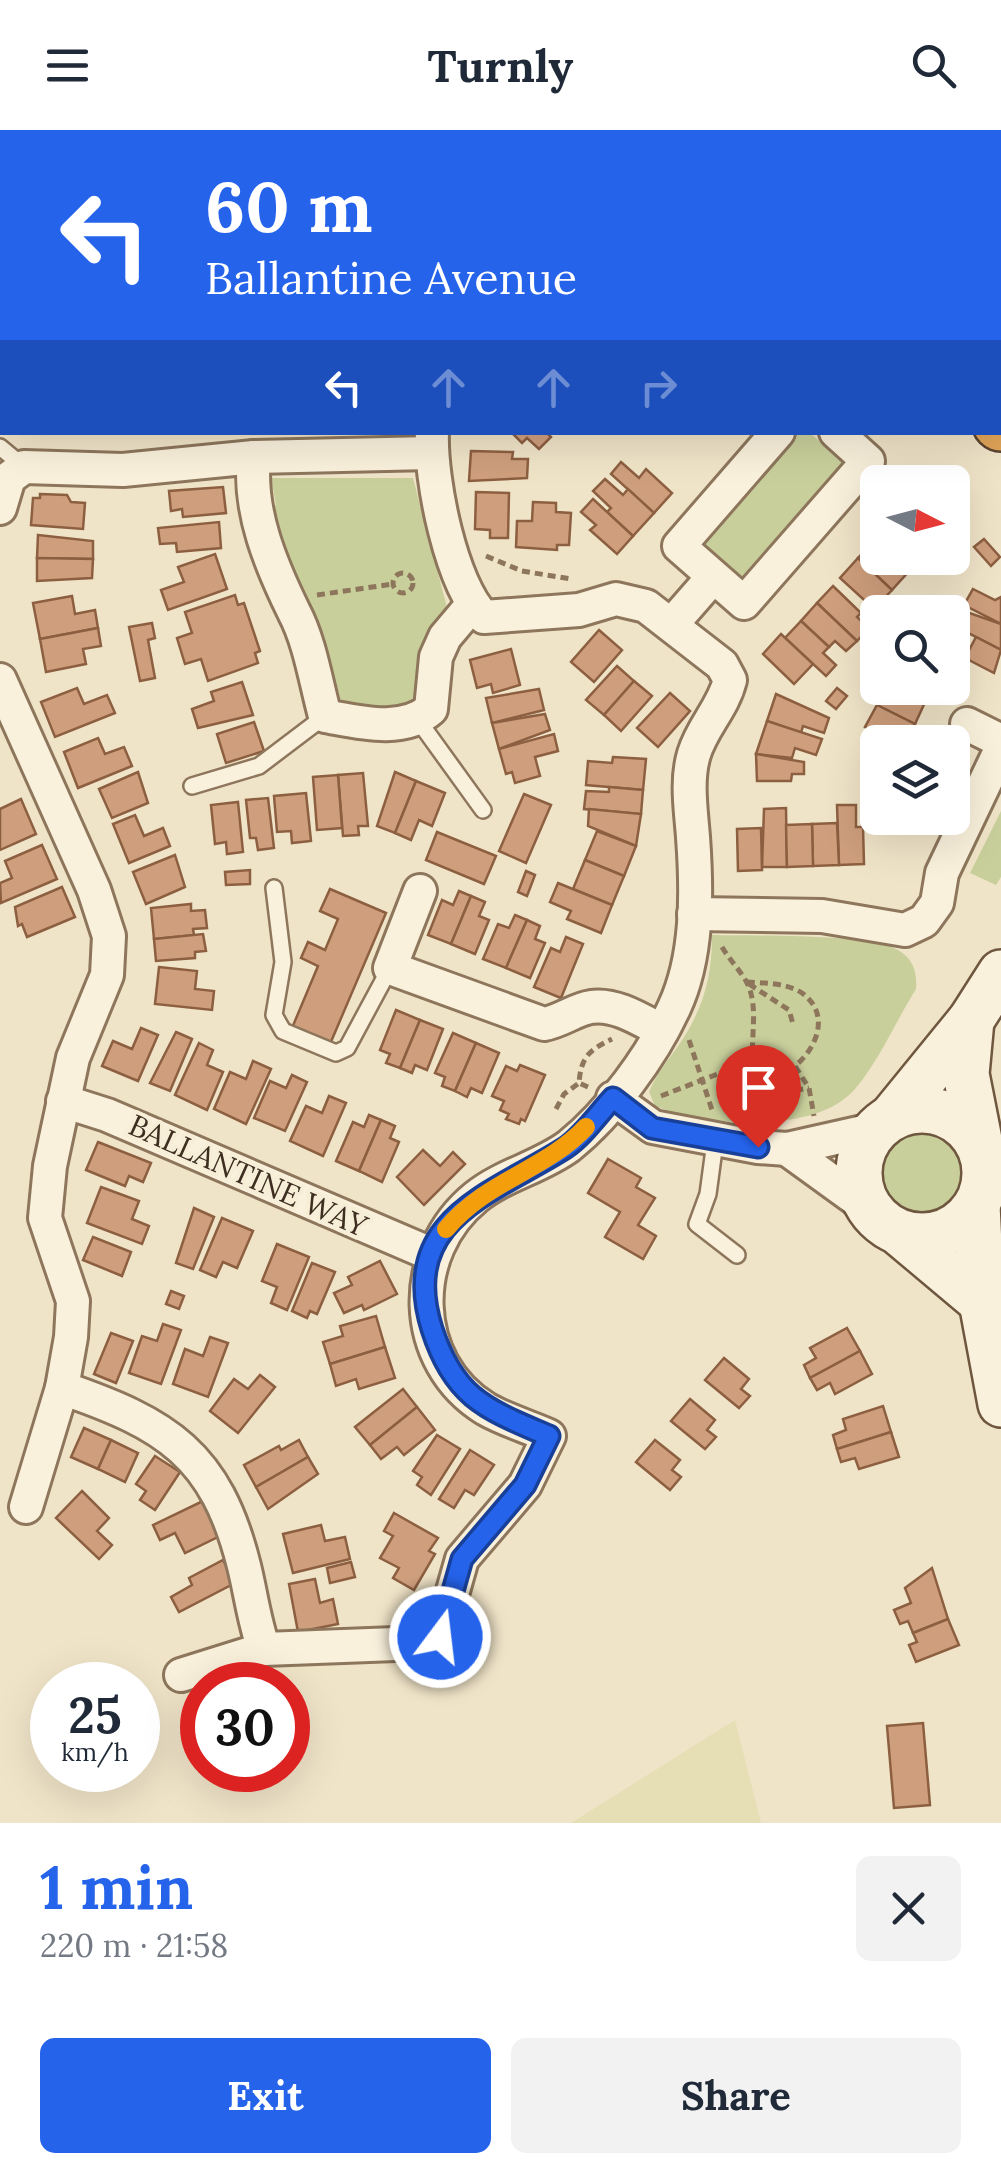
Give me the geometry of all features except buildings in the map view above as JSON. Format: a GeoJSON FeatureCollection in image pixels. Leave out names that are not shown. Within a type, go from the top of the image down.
{"type":"FeatureCollection","features":[{"type":"Feature","properties":{"kind":"main road"},"geometry":{"type":"LineString","coordinates":[[982,1302],[884,1220],[860,1186],[859,1164],[884,1123],[971,1020],[1001,973]]}},
{"type":"Feature","properties":{"kind":"main road"},"geometry":{"type":"LineString","coordinates":[[971,1020],[966,1074],[985,1176],[977,1206],[982,1302],[1001,1404]]}},
{"type":"Feature","properties":{"kind":"main road"},"geometry":{"type":"LineString","coordinates":[[884,1123],[930,1110],[950,1116],[967,1128],[980,1145]]}},
{"type":"Feature","properties":{"kind":"main road"},"geometry":{"type":"LineString","coordinates":[[884,1220],[923,1237],[945,1233],[977,1206]]}},
{"type":"Feature","properties":{"kind":"street"},"geometry":{"type":"LineString","coordinates":[[775,435],[679,546],[744,603],[868,462],[839,435]]}},
{"type":"Feature","properties":{"kind":"street"},"geometry":{"type":"LineString","coordinates":[[0,508],[12,457],[123,470],[432,443],[450,541],[472,605],[484,617],[579,610],[616,599],[646,606],[722,665],[730,680],[726,699],[694,753],[690,786],[704,914],[669,1018],[620,1104],[568,1146],[476,1196],[447,1227],[431,1254],[424,1302],[444,1367],[484,1408],[549,1436],[525,1485],[462,1559],[440,1637],[379,1645],[264,1649],[222,1662]]}},
{"type":"Feature","properties":{"kind":"street"},"geometry":{"type":"LineString","coordinates":[[254,457],[252,484],[273,575],[296,613],[325,716],[389,724],[418,720],[430,709],[436,657],[445,637],[472,605]]}},
{"type":"Feature","properties":{"kind":"street"},"geometry":{"type":"LineString","coordinates":[[672,624],[713,577]]}},
{"type":"Feature","properties":{"kind":"street"},"geometry":{"type":"LineString","coordinates":[[0,680],[94,890],[108,936],[107,975],[73,1058],[63,1100],[45,1218],[72,1301],[62,1388],[26,1507]]}},
{"type":"Feature","properties":{"kind":"street"},"geometry":{"type":"LineString","coordinates":[[967,724],[1001,740]]}},
{"type":"Feature","properties":{"kind":"street"},"geometry":{"type":"LineString","coordinates":[[704,914],[822,916],[905,930],[924,921],[936,903],[942,874],[1001,748]]}},
{"type":"Feature","properties":{"kind":"street"},"geometry":{"type":"LineString","coordinates":[[420,891],[390,968],[544,1024],[566,1020],[588,1006],[614,1008],[630,1016],[669,1018]]}},
{"type":"Feature","properties":{"kind":"street","name":"BALLANTINE WAY"},"geometry":{"type":"LineString","coordinates":[[63,1100],[107,1114],[431,1254]]}},
{"type":"Feature","properties":{"kind":"street"},"geometry":{"type":"LineString","coordinates":[[620,1104],[652,1128],[715,1142],[787,1149],[884,1123]]}},
{"type":"Feature","properties":{"kind":"street"},"geometry":{"type":"LineString","coordinates":[[787,1149],[884,1220]]}},
{"type":"Feature","properties":{"kind":"street"},"geometry":{"type":"LineString","coordinates":[[62,1388],[131,1411],[184,1448],[222,1495],[264,1649]]}},
{"type":"Feature","properties":{"kind":"lane"},"geometry":{"type":"LineString","coordinates":[[192,786],[259,766],[325,716]]}},
{"type":"Feature","properties":{"kind":"lane"},"geometry":{"type":"LineString","coordinates":[[418,720],[483,810]]}},
{"type":"Feature","properties":{"kind":"lane"},"geometry":{"type":"LineString","coordinates":[[274,888],[283,962],[274,1015],[283,1031],[336,1053],[347,1048],[390,968]]}},
{"type":"Feature","properties":{"kind":"lane"},"geometry":{"type":"LineString","coordinates":[[715,1142],[708,1194],[697,1224],[737,1255]]}},
{"type":"Feature","properties":{"kind":"path"},"geometry":{"type":"LineString","coordinates":[[450,541],[522,571],[605,585],[616,599]]}},
{"type":"Feature","properties":{"kind":"path"},"geometry":{"type":"LineString","coordinates":[[287,600],[393,584],[400,573],[412,579],[406,592],[396,590],[393,584]]}},
{"type":"Feature","properties":{"kind":"path"},"geometry":{"type":"LineString","coordinates":[[704,914],[746,982],[790,1010],[792,1024]]}},
{"type":"Feature","properties":{"kind":"path"},"geometry":{"type":"LineString","coordinates":[[746,982],[754,1025],[751,1061],[756,1077],[786,1092],[809,1088]]}},
{"type":"Feature","properties":{"kind":"path"},"geometry":{"type":"LineString","coordinates":[[746,982],[800,992],[816,1010],[818,1034],[812,1053],[794,1066],[809,1088],[815,1118],[829,1139]]}},
{"type":"Feature","properties":{"kind":"path"},"geometry":{"type":"LineString","coordinates":[[556,1109],[564,1094],[579,1082],[580,1064],[590,1050],[616,1037],[630,1016]]}},
{"type":"Feature","properties":{"kind":"path"},"geometry":{"type":"LineString","coordinates":[[669,1018],[702,1080],[717,1127],[715,1142]]}},
{"type":"Feature","properties":{"kind":"path"},"geometry":{"type":"LineString","coordinates":[[579,1082],[620,1104],[751,1061]]}},
{"type":"Feature","properties":{"kind":"shaded area"},"geometry":{"type":"Polygon","coordinates":[[[735,1720],[761,1823],[571,1823],[735,1720]]]}},
{"type":"Feature","properties":{"kind":"green space"},"geometry":{"type":"Polygon","coordinates":[[[797,435],[812,435],[848,466],[742,584],[699,545],[797,435]]]}},
{"type":"Feature","properties":{"kind":"green space"},"geometry":{"type":"Polygon","coordinates":[[[271,478],[413,478],[449,615],[422,701],[402,709],[344,709],[328,693],[269,510],[276,505],[271,478]]]}},
{"type":"Feature","properties":{"kind":"green space"},"geometry":{"type":"Polygon","coordinates":[[[1001,811],[1001,877],[996,885],[970,873],[1001,811]]]}},
{"type":"Feature","properties":{"kind":"green space"},"geometry":{"type":"Polygon","coordinates":[[[712,935],[837,938],[884,945],[898,950],[911,962],[916,989],[864,1078],[837,1104],[788,1120],[759,1122],[730,1122],[677,1113],[655,1106],[649,1092],[700,1006],[708,980],[712,935]]]}},
{"type":"Feature","properties":{"kind":"green space"},"geometry":{"type":"Polygon","coordinates":[[[922,1127],[954,1140],[967,1172],[954,1204],[922,1217],[890,1204],[877,1172],[890,1140],[922,1127]]]}},
{"type":"Feature","properties":{"kind":"slow traffic"},"geometry":{"type":"LineString","coordinates":[[446,1229],[476,1196],[568,1146],[586,1127]]}},
{"type":"Feature","properties":{"kind":"route"},"geometry":{"type":"LineString","coordinates":[[440,1637],[462,1559],[525,1485],[549,1436],[484,1408],[444,1367],[424,1302],[431,1254],[447,1227],[476,1196],[568,1146],[613,1098],[652,1128],[758,1147]]}}]}
